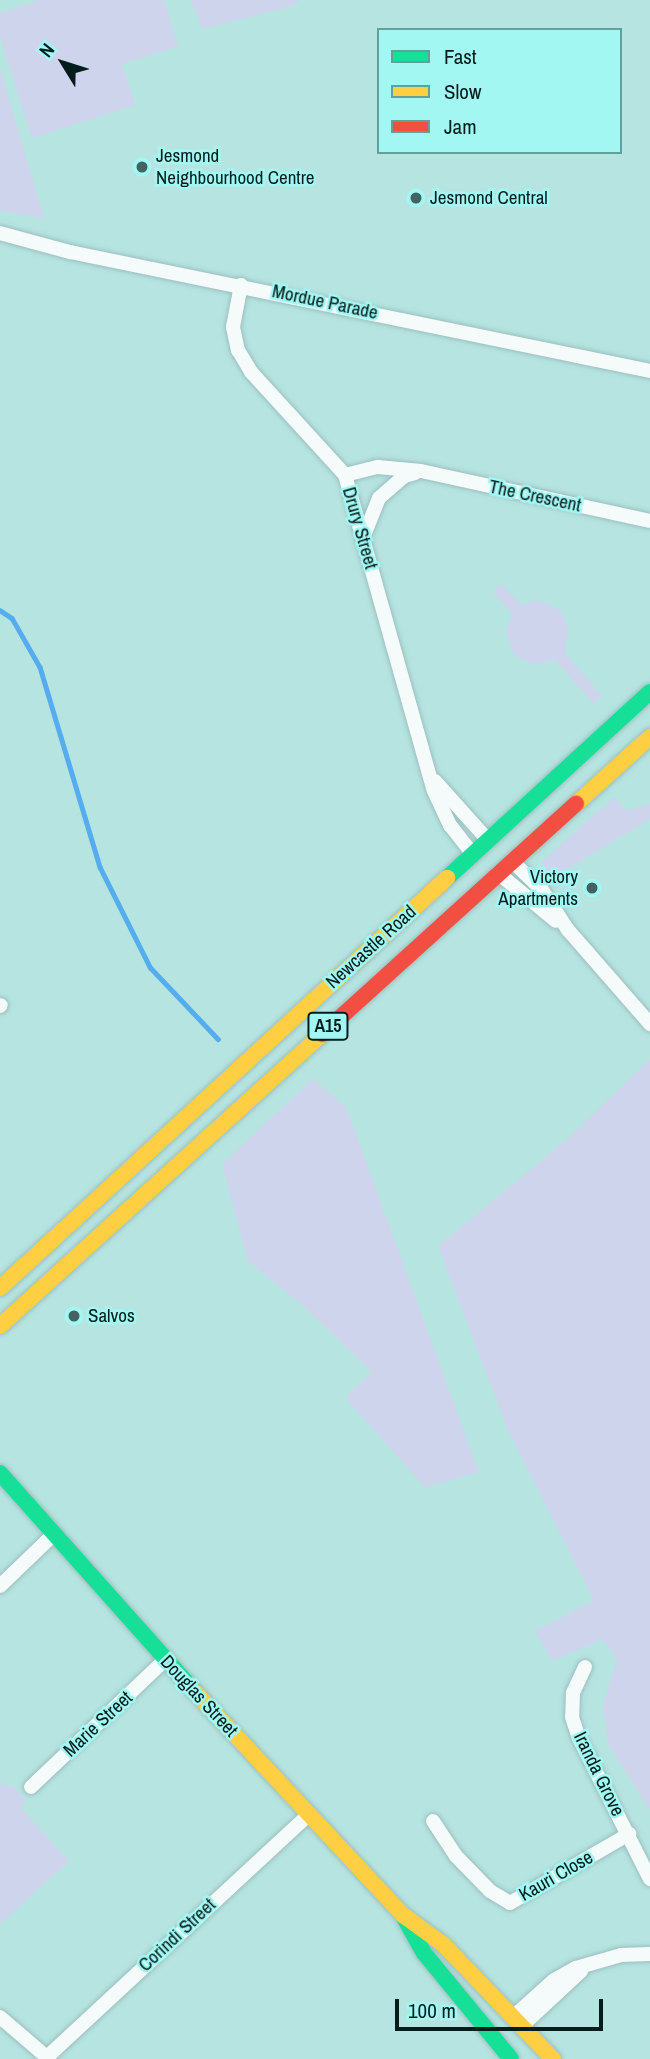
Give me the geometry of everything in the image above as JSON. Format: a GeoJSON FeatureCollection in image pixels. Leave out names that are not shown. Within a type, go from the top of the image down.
{"type":"FeatureCollection","features":[{"type":"Feature","properties":{"kind":"main road","name":"Newcastle Road"},"geometry":{"type":"LineString","coordinates":[[0,1288],[650,692]]}},
{"type":"Feature","properties":{"kind":"main road","name":"Newcastle Road"},"geometry":{"type":"LineString","coordinates":[[0,1325],[650,737]]}},
{"type":"Feature","properties":{"kind":"main road"},"geometry":{"type":"LineString","coordinates":[[488,840],[512,861]]}},
{"type":"Feature","properties":{"kind":"main road"},"geometry":{"type":"LineString","coordinates":[[473,853],[498,873]]}},
{"type":"Feature","properties":{"kind":"main road","name":"Douglas Street"},"geometry":{"type":"LineString","coordinates":[[0,1473],[165,1660],[403,1915],[435,1966],[511,2059]]}},
{"type":"Feature","properties":{"kind":"main road","name":"Douglas Street"},"geometry":{"type":"LineString","coordinates":[[403,1915],[444,1945],[553,2059]]}},
{"type":"Feature","properties":{"kind":"main road"},"geometry":{"type":"LineString","coordinates":[[435,1966],[460,1981],[496,2015],[517,2022],[534,2059]]}},
{"type":"Feature","properties":{"kind":"street","name":"Mordue Parade"},"geometry":{"type":"LineString","coordinates":[[0,233],[70,252],[650,371]]}},
{"type":"Feature","properties":{"kind":"street","name":"Drury Street"},"geometry":{"type":"LineString","coordinates":[[241,285],[233,327],[238,350],[251,372],[345,475],[426,764],[444,816],[462,843],[473,853]]}},
{"type":"Feature","properties":{"kind":"street","name":"The Crescent"},"geometry":{"type":"LineString","coordinates":[[345,475],[378,467],[421,471],[650,521]]}},
{"type":"Feature","properties":{"kind":"street"},"geometry":{"type":"LineString","coordinates":[[362,539],[379,498],[404,476],[421,471]]}},
{"type":"Feature","properties":{"kind":"street","name":"Drury Street"},"geometry":{"type":"LineString","coordinates":[[426,764],[448,798],[488,840]]}},
{"type":"Feature","properties":{"kind":"street"},"geometry":{"type":"LineString","coordinates":[[512,861],[542,890],[568,930],[650,1024]]}},
{"type":"Feature","properties":{"kind":"street"},"geometry":{"type":"LineString","coordinates":[[498,873],[568,930]]}},
{"type":"Feature","properties":{"kind":"street"},"geometry":{"type":"LineString","coordinates":[[0,1586],[54,1534]]}},
{"type":"Feature","properties":{"kind":"street","name":"Marie Street"},"geometry":{"type":"LineString","coordinates":[[32,1787],[165,1660]]}},
{"type":"Feature","properties":{"kind":"street","name":"Iranda Grove"},"geometry":{"type":"LineString","coordinates":[[584,1667],[573,1693],[572,1717],[579,1738],[650,1879]]}},
{"type":"Feature","properties":{"kind":"street","name":"Corindi Street"},"geometry":{"type":"LineString","coordinates":[[48,2058],[309,1814]]}},
{"type":"Feature","properties":{"kind":"street","name":"Kauri Close"},"geometry":{"type":"LineString","coordinates":[[433,1821],[456,1856],[490,1891],[510,1903],[629,1834]]}},
{"type":"Feature","properties":{"kind":"street"},"geometry":{"type":"LineString","coordinates":[[517,2022],[597,1962],[621,1955],[650,1954]]}},
{"type":"Feature","properties":{"kind":"street"},"geometry":{"type":"LineString","coordinates":[[0,2017],[48,2058]]}},
{"type":"Feature","properties":{"kind":"shaded area"},"geometry":{"type":"Polygon","coordinates":[[[40,0],[164,0],[178,46],[122,64],[135,105],[32,138],[0,37],[0,13],[40,0]]]}},
{"type":"Feature","properties":{"kind":"shaded area"},"geometry":{"type":"Polygon","coordinates":[[[190,0],[300,0],[293,6],[202,29],[190,0]]]}},
{"type":"Feature","properties":{"kind":"shaded area"},"geometry":{"type":"Polygon","coordinates":[[[0,69],[44,218],[0,211],[0,69]]]}},
{"type":"Feature","properties":{"kind":"shaded area"},"geometry":{"type":"Polygon","coordinates":[[[501,584],[522,605],[537,600],[560,610],[568,626],[565,653],[602,696],[594,704],[555,660],[532,664],[512,651],[506,632],[512,614],[493,592],[501,584]]]}},
{"type":"Feature","properties":{"kind":"shaded area"},"geometry":{"type":"Polygon","coordinates":[[[613,797],[627,811],[650,804],[650,819],[547,881],[543,861],[600,809],[607,806],[613,797]]]}},
{"type":"Feature","properties":{"kind":"shaded area"},"geometry":{"type":"Polygon","coordinates":[[[650,1059],[650,1810],[608,1744],[603,1705],[617,1659],[602,1639],[552,1661],[535,1631],[594,1600],[509,1433],[438,1246],[565,1141],[650,1059]]]}},
{"type":"Feature","properties":{"kind":"shaded area"},"geometry":{"type":"Polygon","coordinates":[[[313,1079],[346,1107],[479,1472],[425,1487],[345,1398],[372,1372],[301,1304],[248,1261],[222,1164],[313,1079]]]}},
{"type":"Feature","properties":{"kind":"shaded area"},"geometry":{"type":"Polygon","coordinates":[[[0,1784],[15,1787],[25,1801],[21,1808],[69,1861],[0,1924],[0,1784]]]}},
{"type":"Feature","properties":{"kind":"waterway"},"geometry":{"type":"LineString","coordinates":[[0,610],[12,618],[40,667],[100,867],[150,967],[218,1039]]}},
{"type":"Feature","properties":{"kind":"traffic: fast"},"geometry":{"type":"LineString","coordinates":[[447,878],[650,692]]}},
{"type":"Feature","properties":{"kind":"traffic: fast"},"geometry":{"type":"LineString","coordinates":[[0,1473],[195,1692]]}},
{"type":"Feature","properties":{"kind":"traffic: fast"},"geometry":{"type":"LineString","coordinates":[[405,1919],[424,1953],[511,2059]]}},
{"type":"Feature","properties":{"kind":"traffic: slow"},"geometry":{"type":"LineString","coordinates":[[576,804],[650,737]]}},
{"type":"Feature","properties":{"kind":"traffic: slow"},"geometry":{"type":"LineString","coordinates":[[0,1288],[447,878]]}},
{"type":"Feature","properties":{"kind":"traffic: slow"},"geometry":{"type":"LineString","coordinates":[[0,1326],[322,1034]]}},
{"type":"Feature","properties":{"kind":"traffic: slow"},"geometry":{"type":"LineString","coordinates":[[195,1692],[403,1915],[444,1945],[553,2059]]}},
{"type":"Feature","properties":{"kind":"traffic: jam"},"geometry":{"type":"LineString","coordinates":[[322,1034],[576,804]]}},
{"type":"Feature","properties":{"kind":"place","name":"Jesmond Neighbourhood Centre"},"geometry":{"type":"Point","coordinates":[142,167]}},
{"type":"Feature","properties":{"kind":"place","name":"Jesmond Central"},"geometry":{"type":"Point","coordinates":[416,198]}},
{"type":"Feature","properties":{"kind":"place","name":"Victory Apartments"},"geometry":{"type":"Point","coordinates":[592,888]}},
{"type":"Feature","properties":{"kind":"place","name":"Salvos"},"geometry":{"type":"Point","coordinates":[74,1316]}}]}
